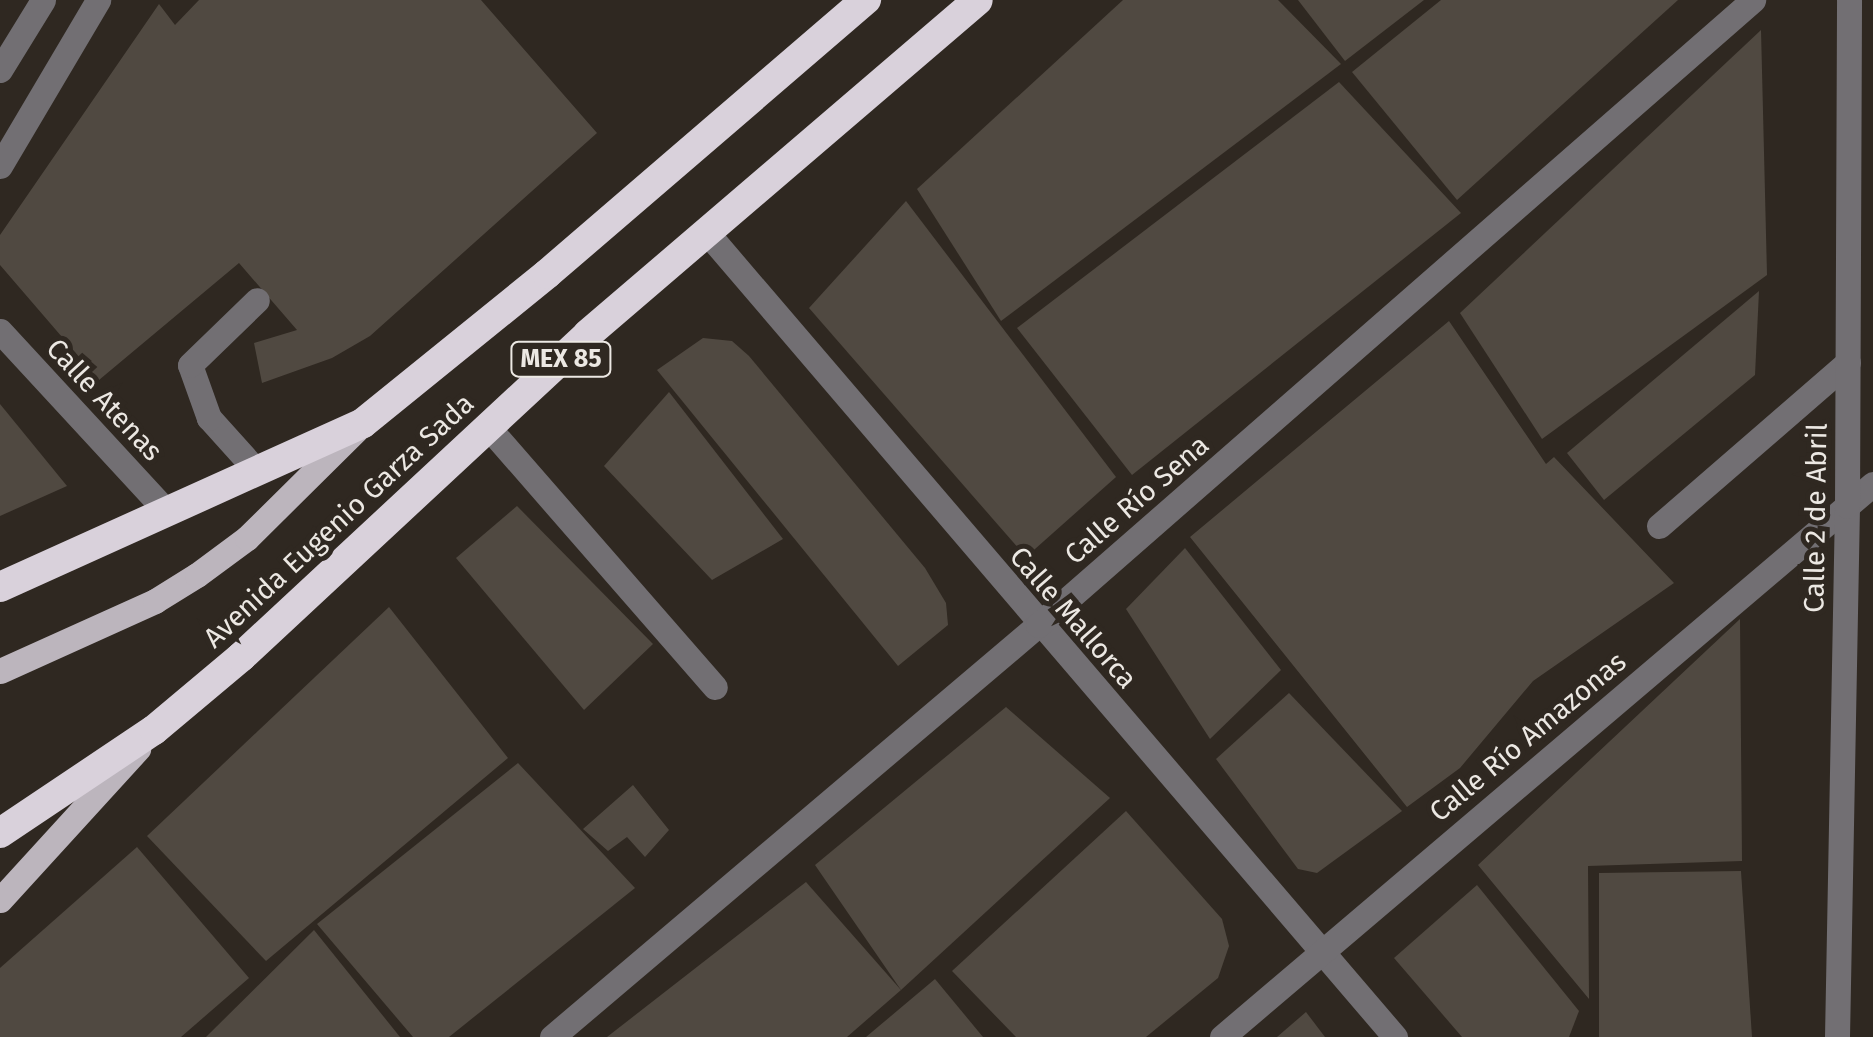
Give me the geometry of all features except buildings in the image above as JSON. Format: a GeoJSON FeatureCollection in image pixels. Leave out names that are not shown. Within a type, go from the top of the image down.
{"type":"FeatureCollection","features":[{"type":"Feature","properties":{"kind":"highway","name":"Avenida Eugenio Garza Sada"},"geometry":{"type":"LineString","coordinates":[[0,586],[362,423],[547,274],[866,0]]}},
{"type":"Feature","properties":{"kind":"highway","name":"Avenida Eugenio Garza Sada"},"geometry":{"type":"LineString","coordinates":[[0,833],[154,730],[333,574],[588,334],[978,0]]}},
{"type":"Feature","properties":{"kind":"main road"},"geometry":{"type":"LineString","coordinates":[[0,671],[155,602],[247,538],[362,423]]}},
{"type":"Feature","properties":{"kind":"main road"},"geometry":{"type":"LineString","coordinates":[[0,900],[154,730]]}},
{"type":"Feature","properties":{"kind":"street"},"geometry":{"type":"LineString","coordinates":[[0,70],[43,0]]}},
{"type":"Feature","properties":{"kind":"street"},"geometry":{"type":"LineString","coordinates":[[0,166],[98,0]]}},
{"type":"Feature","properties":{"kind":"street","name":"Calle Río Sena"},"geometry":{"type":"LineString","coordinates":[[552,1037],[1038,624],[1754,0]]}},
{"type":"Feature","properties":{"kind":"street","name":"Calle 2 de Abril"},"geometry":{"type":"LineString","coordinates":[[1837,1037],[1847,506],[1849,0]]}},
{"type":"Feature","properties":{"kind":"street","name":"Calle Mallorca"},"geometry":{"type":"LineString","coordinates":[[708,234],[1395,1037]]}},
{"type":"Feature","properties":{"kind":"street"},"geometry":{"type":"LineString","coordinates":[[255,469],[209,418],[190,366],[257,300]]}},
{"type":"Feature","properties":{"kind":"street","name":"Calle Atenas"},"geometry":{"type":"LineString","coordinates":[[0,332],[164,509]]}},
{"type":"Feature","properties":{"kind":"street"},"geometry":{"type":"LineString","coordinates":[[1659,526],[1848,362]]}},
{"type":"Feature","properties":{"kind":"street"},"geometry":{"type":"LineString","coordinates":[[488,427],[715,688]]}},
{"type":"Feature","properties":{"kind":"street","name":"Calle Río Amazonas"},"geometry":{"type":"LineString","coordinates":[[1222,1037],[1873,484]]}}]}
